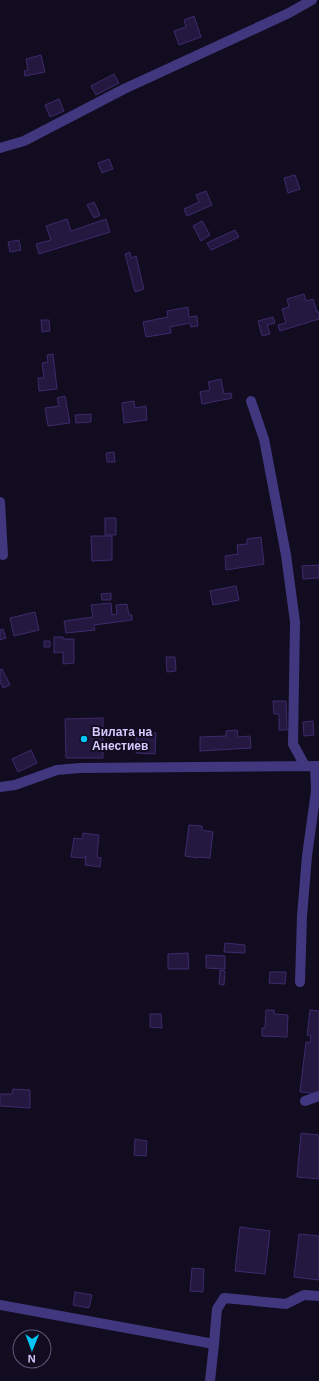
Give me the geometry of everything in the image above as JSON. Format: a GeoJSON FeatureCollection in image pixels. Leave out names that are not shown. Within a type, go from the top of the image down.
{"type":"FeatureCollection","features":[{"type":"Feature","properties":{"kind":"street"},"geometry":{"type":"LineString","coordinates":[[0,148],[24,141],[124,89],[289,13],[312,0]]}},
{"type":"Feature","properties":{"kind":"street"},"geometry":{"type":"LineString","coordinates":[[252,401],[264,439],[286,555],[295,622],[293,744],[313,766],[316,791],[307,856],[302,916],[300,982]]}},
{"type":"Feature","properties":{"kind":"street"},"geometry":{"type":"LineString","coordinates":[[0,502],[3,555]]}},
{"type":"Feature","properties":{"kind":"street"},"geometry":{"type":"LineString","coordinates":[[0,788],[15,785],[57,770],[80,768],[313,766]]}},
{"type":"Feature","properties":{"kind":"street"},"geometry":{"type":"LineString","coordinates":[[305,1101],[319,1096]]}},
{"type":"Feature","properties":{"kind":"street"},"geometry":{"type":"LineString","coordinates":[[210,1381],[217,1309],[224,1298],[286,1304],[304,1295],[319,1296]]}},
{"type":"Feature","properties":{"kind":"street"},"geometry":{"type":"LineString","coordinates":[[0,1305],[214,1344]]}},
{"type":"Feature","properties":{"kind":"building"},"geometry":{"type":"Polygon","coordinates":[[[194,16],[201,37],[179,45],[174,31],[186,27],[184,20],[194,16]]]}},
{"type":"Feature","properties":{"kind":"building"},"geometry":{"type":"Polygon","coordinates":[[[41,55],[45,72],[25,76],[24,71],[28,70],[26,59],[41,55]]]}},
{"type":"Feature","properties":{"kind":"building"},"geometry":{"type":"Polygon","coordinates":[[[114,74],[119,83],[96,95],[91,86],[114,74]]]}},
{"type":"Feature","properties":{"kind":"building"},"geometry":{"type":"Polygon","coordinates":[[[59,99],[64,111],[50,117],[45,105],[59,99]]]}},
{"type":"Feature","properties":{"kind":"building"},"geometry":{"type":"Polygon","coordinates":[[[109,159],[113,169],[102,173],[98,163],[109,159]]]}},
{"type":"Feature","properties":{"kind":"building"},"geometry":{"type":"Polygon","coordinates":[[[295,175],[300,189],[288,193],[284,178],[295,175]]]}},
{"type":"Feature","properties":{"kind":"building"},"geometry":{"type":"Polygon","coordinates":[[[206,191],[212,205],[187,216],[184,209],[199,202],[196,195],[206,191]]]}},
{"type":"Feature","properties":{"kind":"building"},"geometry":{"type":"Polygon","coordinates":[[[94,202],[100,215],[94,218],[87,205],[94,202]]]}},
{"type":"Feature","properties":{"kind":"building"},"geometry":{"type":"Polygon","coordinates":[[[67,219],[71,231],[106,219],[110,232],[39,254],[36,244],[51,240],[46,226],[67,219]]]}},
{"type":"Feature","properties":{"kind":"building"},"geometry":{"type":"Polygon","coordinates":[[[202,221],[210,235],[201,241],[193,226],[202,221]]]}},
{"type":"Feature","properties":{"kind":"building"},"geometry":{"type":"Polygon","coordinates":[[[235,230],[239,237],[211,250],[207,243],[235,230]]]}},
{"type":"Feature","properties":{"kind":"building"},"geometry":{"type":"Polygon","coordinates":[[[19,240],[21,250],[10,252],[8,242],[19,240]]]}},
{"type":"Feature","properties":{"kind":"building"},"geometry":{"type":"Polygon","coordinates":[[[130,252],[131,258],[136,256],[144,289],[135,292],[125,254],[130,252]]]}},
{"type":"Feature","properties":{"kind":"building"},"geometry":{"type":"Polygon","coordinates":[[[304,294],[306,301],[313,299],[317,312],[319,312],[319,319],[280,331],[278,325],[286,323],[282,309],[289,307],[287,299],[304,294]]]}},
{"type":"Feature","properties":{"kind":"building"},"geometry":{"type":"Polygon","coordinates":[[[188,307],[189,317],[197,316],[198,326],[191,327],[190,323],[170,327],[171,333],[146,337],[143,322],[168,317],[167,311],[188,307]]]}},
{"type":"Feature","properties":{"kind":"building"},"geometry":{"type":"Polygon","coordinates":[[[273,317],[275,323],[267,325],[270,334],[262,336],[258,321],[273,317]]]}},
{"type":"Feature","properties":{"kind":"building"},"geometry":{"type":"Polygon","coordinates":[[[41,320],[49,320],[50,331],[42,332],[41,320]]]}},
{"type":"Feature","properties":{"kind":"building"},"geometry":{"type":"Polygon","coordinates":[[[53,354],[57,389],[39,391],[38,378],[44,378],[42,363],[48,362],[47,355],[53,354]]]}},
{"type":"Feature","properties":{"kind":"building"},"geometry":{"type":"Polygon","coordinates":[[[221,379],[224,394],[231,393],[232,398],[202,404],[200,392],[210,390],[208,382],[221,379]]]}},
{"type":"Feature","properties":{"kind":"building"},"geometry":{"type":"Polygon","coordinates":[[[65,396],[70,423],[48,426],[45,408],[59,406],[57,398],[65,396]]]}},
{"type":"Feature","properties":{"kind":"building"},"geometry":{"type":"Polygon","coordinates":[[[134,401],[135,408],[146,406],[147,420],[124,423],[122,403],[134,401]]]}},
{"type":"Feature","properties":{"kind":"building"},"geometry":{"type":"Polygon","coordinates":[[[91,414],[91,422],[76,423],[75,415],[91,414]]]}},
{"type":"Feature","properties":{"kind":"building"},"geometry":{"type":"Polygon","coordinates":[[[114,452],[115,462],[107,462],[106,453],[114,452]]]}},
{"type":"Feature","properties":{"kind":"building"},"geometry":{"type":"Polygon","coordinates":[[[105,518],[116,518],[116,535],[105,535],[105,518]]]}},
{"type":"Feature","properties":{"kind":"building"},"geometry":{"type":"Polygon","coordinates":[[[91,536],[112,536],[112,560],[92,561],[91,536]]]}},
{"type":"Feature","properties":{"kind":"building"},"geometry":{"type":"Polygon","coordinates":[[[261,537],[264,564],[226,570],[225,556],[238,554],[237,545],[247,544],[247,539],[261,537]]]}},
{"type":"Feature","properties":{"kind":"building"},"geometry":{"type":"Polygon","coordinates":[[[319,565],[319,578],[303,579],[302,566],[319,565]]]}},
{"type":"Feature","properties":{"kind":"building"},"geometry":{"type":"Polygon","coordinates":[[[236,586],[239,600],[213,605],[210,591],[236,586]]]}},
{"type":"Feature","properties":{"kind":"building"},"geometry":{"type":"Polygon","coordinates":[[[111,593],[111,600],[102,600],[101,594],[111,593]]]}},
{"type":"Feature","properties":{"kind":"building"},"geometry":{"type":"Polygon","coordinates":[[[111,603],[112,615],[117,614],[116,605],[127,604],[129,615],[132,615],[132,620],[94,625],[95,630],[66,633],[64,621],[93,617],[91,605],[111,603]]]}},
{"type":"Feature","properties":{"kind":"building"},"geometry":{"type":"Polygon","coordinates":[[[35,612],[39,630],[14,636],[10,618],[35,612]]]}},
{"type":"Feature","properties":{"kind":"building"},"geometry":{"type":"Polygon","coordinates":[[[3,629],[6,638],[0,640],[0,630],[3,629]]]}},
{"type":"Feature","properties":{"kind":"building"},"geometry":{"type":"Polygon","coordinates":[[[54,637],[74,639],[74,663],[63,664],[63,652],[54,653],[54,637]]]}},
{"type":"Feature","properties":{"kind":"building"},"geometry":{"type":"Polygon","coordinates":[[[44,641],[50,641],[50,647],[44,647],[44,641]]]}},
{"type":"Feature","properties":{"kind":"building"},"geometry":{"type":"Polygon","coordinates":[[[166,657],[175,657],[176,671],[167,672],[166,657]]]}},
{"type":"Feature","properties":{"kind":"building"},"geometry":{"type":"Polygon","coordinates":[[[2,669],[10,685],[3,688],[0,682],[0,670],[2,669]]]}},
{"type":"Feature","properties":{"kind":"building"},"geometry":{"type":"Polygon","coordinates":[[[273,701],[286,701],[287,730],[279,730],[279,714],[274,714],[273,701]]]}},
{"type":"Feature","properties":{"kind":"building","name":"Вилата на Анестиев"},"geometry":{"type":"Polygon","coordinates":[[[103,718],[103,758],[66,758],[65,719],[103,718]]]}},
{"type":"Feature","properties":{"kind":"building"},"geometry":{"type":"Polygon","coordinates":[[[313,721],[314,735],[304,736],[303,722],[313,721]]]}},
{"type":"Feature","properties":{"kind":"building"},"geometry":{"type":"Polygon","coordinates":[[[237,730],[238,737],[250,736],[251,748],[200,751],[200,737],[226,736],[226,731],[237,730]]]}},
{"type":"Feature","properties":{"kind":"building"},"geometry":{"type":"Polygon","coordinates":[[[136,732],[156,733],[155,754],[136,753],[136,732]]]}},
{"type":"Feature","properties":{"kind":"building"},"geometry":{"type":"Polygon","coordinates":[[[31,750],[37,763],[18,772],[12,759],[31,750]]]}},
{"type":"Feature","properties":{"kind":"building"},"geometry":{"type":"Polygon","coordinates":[[[189,825],[202,826],[202,830],[213,832],[210,858],[185,856],[189,825]]]}},
{"type":"Feature","properties":{"kind":"building"},"geometry":{"type":"Polygon","coordinates":[[[83,833],[99,835],[97,857],[101,858],[100,867],[85,865],[86,856],[85,858],[71,857],[74,838],[82,839],[83,833]]]}},
{"type":"Feature","properties":{"kind":"building"},"geometry":{"type":"Polygon","coordinates":[[[225,943],[245,945],[245,953],[224,952],[225,943]]]}},
{"type":"Feature","properties":{"kind":"building"},"geometry":{"type":"Polygon","coordinates":[[[188,953],[189,969],[168,969],[168,954],[188,953]]]}},
{"type":"Feature","properties":{"kind":"building"},"geometry":{"type":"Polygon","coordinates":[[[206,955],[225,956],[225,969],[206,968],[206,955]]]}},
{"type":"Feature","properties":{"kind":"building"},"geometry":{"type":"Polygon","coordinates":[[[220,970],[225,971],[224,985],[219,984],[220,970]]]}},
{"type":"Feature","properties":{"kind":"building"},"geometry":{"type":"Polygon","coordinates":[[[270,972],[286,972],[285,984],[269,983],[270,972]]]}},
{"type":"Feature","properties":{"kind":"building"},"geometry":{"type":"Polygon","coordinates":[[[266,1010],[274,1010],[274,1014],[288,1015],[287,1037],[262,1036],[262,1028],[265,1028],[266,1010]]]}},
{"type":"Feature","properties":{"kind":"building"},"geometry":{"type":"Polygon","coordinates":[[[310,1010],[319,1011],[319,1094],[300,1092],[306,1042],[310,1043],[311,1036],[307,1035],[310,1010]]]}},
{"type":"Feature","properties":{"kind":"building"},"geometry":{"type":"Polygon","coordinates":[[[150,1014],[161,1014],[162,1028],[150,1027],[150,1014]]]}},
{"type":"Feature","properties":{"kind":"building"},"geometry":{"type":"Polygon","coordinates":[[[13,1089],[30,1090],[30,1108],[0,1106],[0,1094],[12,1094],[13,1089]]]}},
{"type":"Feature","properties":{"kind":"building"},"geometry":{"type":"Polygon","coordinates":[[[301,1133],[319,1135],[319,1179],[297,1177],[301,1133]]]}},
{"type":"Feature","properties":{"kind":"building"},"geometry":{"type":"Polygon","coordinates":[[[135,1139],[147,1141],[146,1156],[134,1155],[135,1139]]]}},
{"type":"Feature","properties":{"kind":"building"},"geometry":{"type":"Polygon","coordinates":[[[240,1227],[270,1231],[265,1274],[235,1271],[240,1227]]]}},
{"type":"Feature","properties":{"kind":"building"},"geometry":{"type":"Polygon","coordinates":[[[299,1234],[319,1236],[319,1280],[294,1277],[299,1234]]]}},
{"type":"Feature","properties":{"kind":"building"},"geometry":{"type":"Polygon","coordinates":[[[192,1268],[204,1269],[203,1292],[190,1291],[192,1268]]]}},
{"type":"Feature","properties":{"kind":"building"},"geometry":{"type":"Polygon","coordinates":[[[75,1292],[92,1295],[89,1308],[73,1305],[75,1292]]]}},
{"type":"Feature","properties":{"kind":"place","name":"Вилата на Анестиев"},"geometry":{"type":"Point","coordinates":[84,739]}}]}
